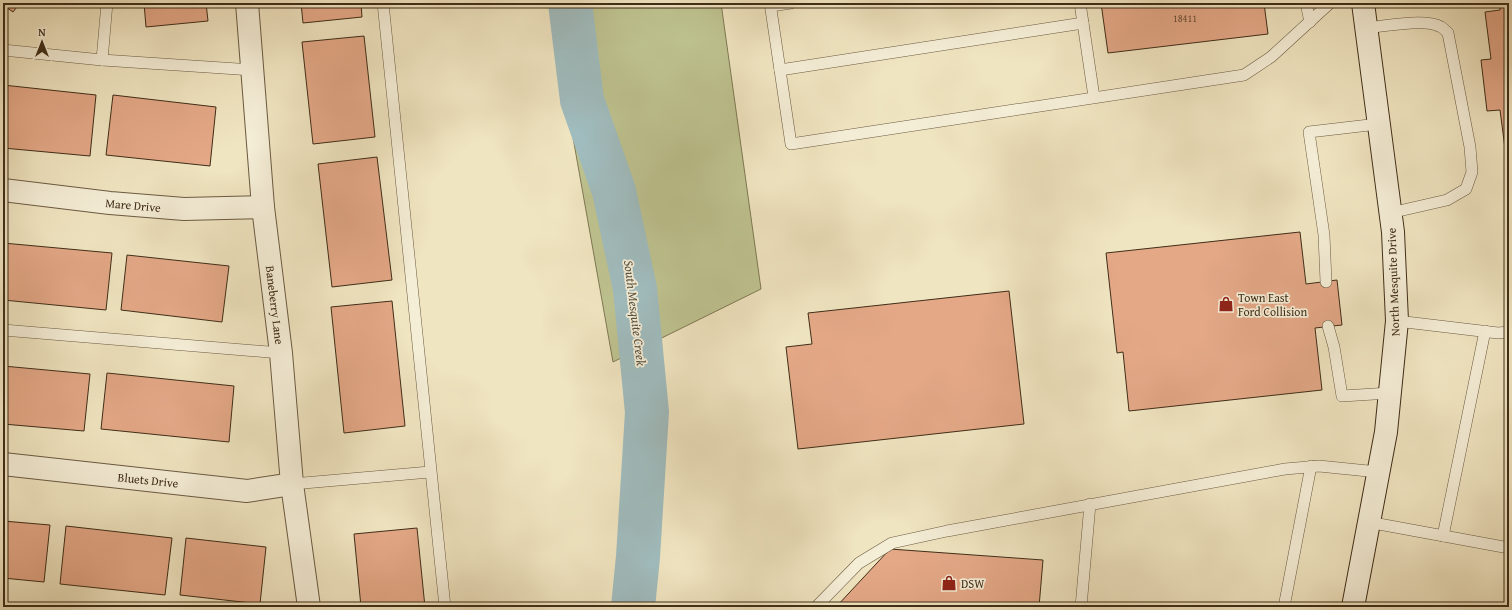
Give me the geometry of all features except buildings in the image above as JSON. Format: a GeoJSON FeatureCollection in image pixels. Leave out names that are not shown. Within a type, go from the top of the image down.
{"type":"FeatureCollection","features":[{"type":"Feature","properties":{"kind":"street","name":"Baneberry Lane"},"geometry":{"type":"LineString","coordinates":[[247,3],[263,207],[281,353],[292,484],[309,607]]}},
{"type":"Feature","properties":{"kind":"street","name":"North Mesquite Drive"},"geometry":{"type":"LineString","coordinates":[[1353,607],[1386,432],[1397,321],[1390,213],[1363,3]]}},
{"type":"Feature","properties":{"kind":"street","name":"Mare Drive"},"geometry":{"type":"LineString","coordinates":[[3,190],[110,203],[184,209],[263,207]]}},
{"type":"Feature","properties":{"kind":"street","name":"Bluets Drive"},"geometry":{"type":"LineString","coordinates":[[3,464],[247,491],[292,484]]}},
{"type":"Feature","properties":{"kind":"lane"},"geometry":{"type":"LineString","coordinates":[[102,60],[107,3]]}},
{"type":"Feature","properties":{"kind":"lane"},"geometry":{"type":"LineString","coordinates":[[383,3],[445,607]]}},
{"type":"Feature","properties":{"kind":"lane"},"geometry":{"type":"LineString","coordinates":[[791,3],[770,4],[791,144],[1244,74],[1272,57],[1330,3]]}},
{"type":"Feature","properties":{"kind":"lane"},"geometry":{"type":"LineString","coordinates":[[1080,3],[1094,97]]}},
{"type":"Feature","properties":{"kind":"lane"},"geometry":{"type":"LineString","coordinates":[[1306,3],[1310,22]]}},
{"type":"Feature","properties":{"kind":"lane"},"geometry":{"type":"LineString","coordinates":[[780,70],[1083,23]]}},
{"type":"Feature","properties":{"kind":"lane"},"geometry":{"type":"LineString","coordinates":[[1366,28],[1409,23],[1427,24],[1440,26],[1448,33],[1470,147],[1472,172],[1466,189],[1447,200],[1390,213]]}},
{"type":"Feature","properties":{"kind":"lane"},"geometry":{"type":"LineString","coordinates":[[3,50],[102,60],[253,70]]}},
{"type":"Feature","properties":{"kind":"lane"},"geometry":{"type":"LineString","coordinates":[[1326,282],[1324,235],[1309,132],[1378,124]]}},
{"type":"Feature","properties":{"kind":"lane"},"geometry":{"type":"LineString","coordinates":[[1397,321],[1498,333],[1509,332]]}},
{"type":"Feature","properties":{"kind":"lane"},"geometry":{"type":"LineString","coordinates":[[1328,326],[1334,347],[1342,396],[1390,393]]}},
{"type":"Feature","properties":{"kind":"lane"},"geometry":{"type":"LineString","coordinates":[[3,330],[281,353]]}},
{"type":"Feature","properties":{"kind":"lane"},"geometry":{"type":"LineString","coordinates":[[1442,536],[1485,331]]}},
{"type":"Feature","properties":{"kind":"lane"},"geometry":{"type":"LineString","coordinates":[[816,607],[859,563],[892,543],[1090,504],[1285,469],[1312,466],[1378,472]]}},
{"type":"Feature","properties":{"kind":"lane"},"geometry":{"type":"LineString","coordinates":[[1284,607],[1312,466]]}},
{"type":"Feature","properties":{"kind":"lane"},"geometry":{"type":"LineString","coordinates":[[292,484],[430,472]]}},
{"type":"Feature","properties":{"kind":"lane"},"geometry":{"type":"LineString","coordinates":[[1081,607],[1090,504]]}},
{"type":"Feature","properties":{"kind":"lane"},"geometry":{"type":"LineString","coordinates":[[1368,522],[1509,548]]}},
{"type":"Feature","properties":{"kind":"green space"},"geometry":{"type":"Polygon","coordinates":[[[549,3],[721,3],[761,289],[613,362],[549,3]]]}},
{"type":"Feature","properties":{"kind":"waterway","name":"South Mesquite Creek"},"geometry":{"type":"LineString","coordinates":[[570,3],[582,100],[614,191],[635,289],[647,412],[638,557],[633,607]]}},
{"type":"Feature","properties":{"kind":"place","name":"Town East Ford Collision"},"geometry":{"type":"Point","coordinates":[1226,304]}},
{"type":"Feature","properties":{"kind":"place","name":"DSW"},"geometry":{"type":"Point","coordinates":[949,583]}}]}
